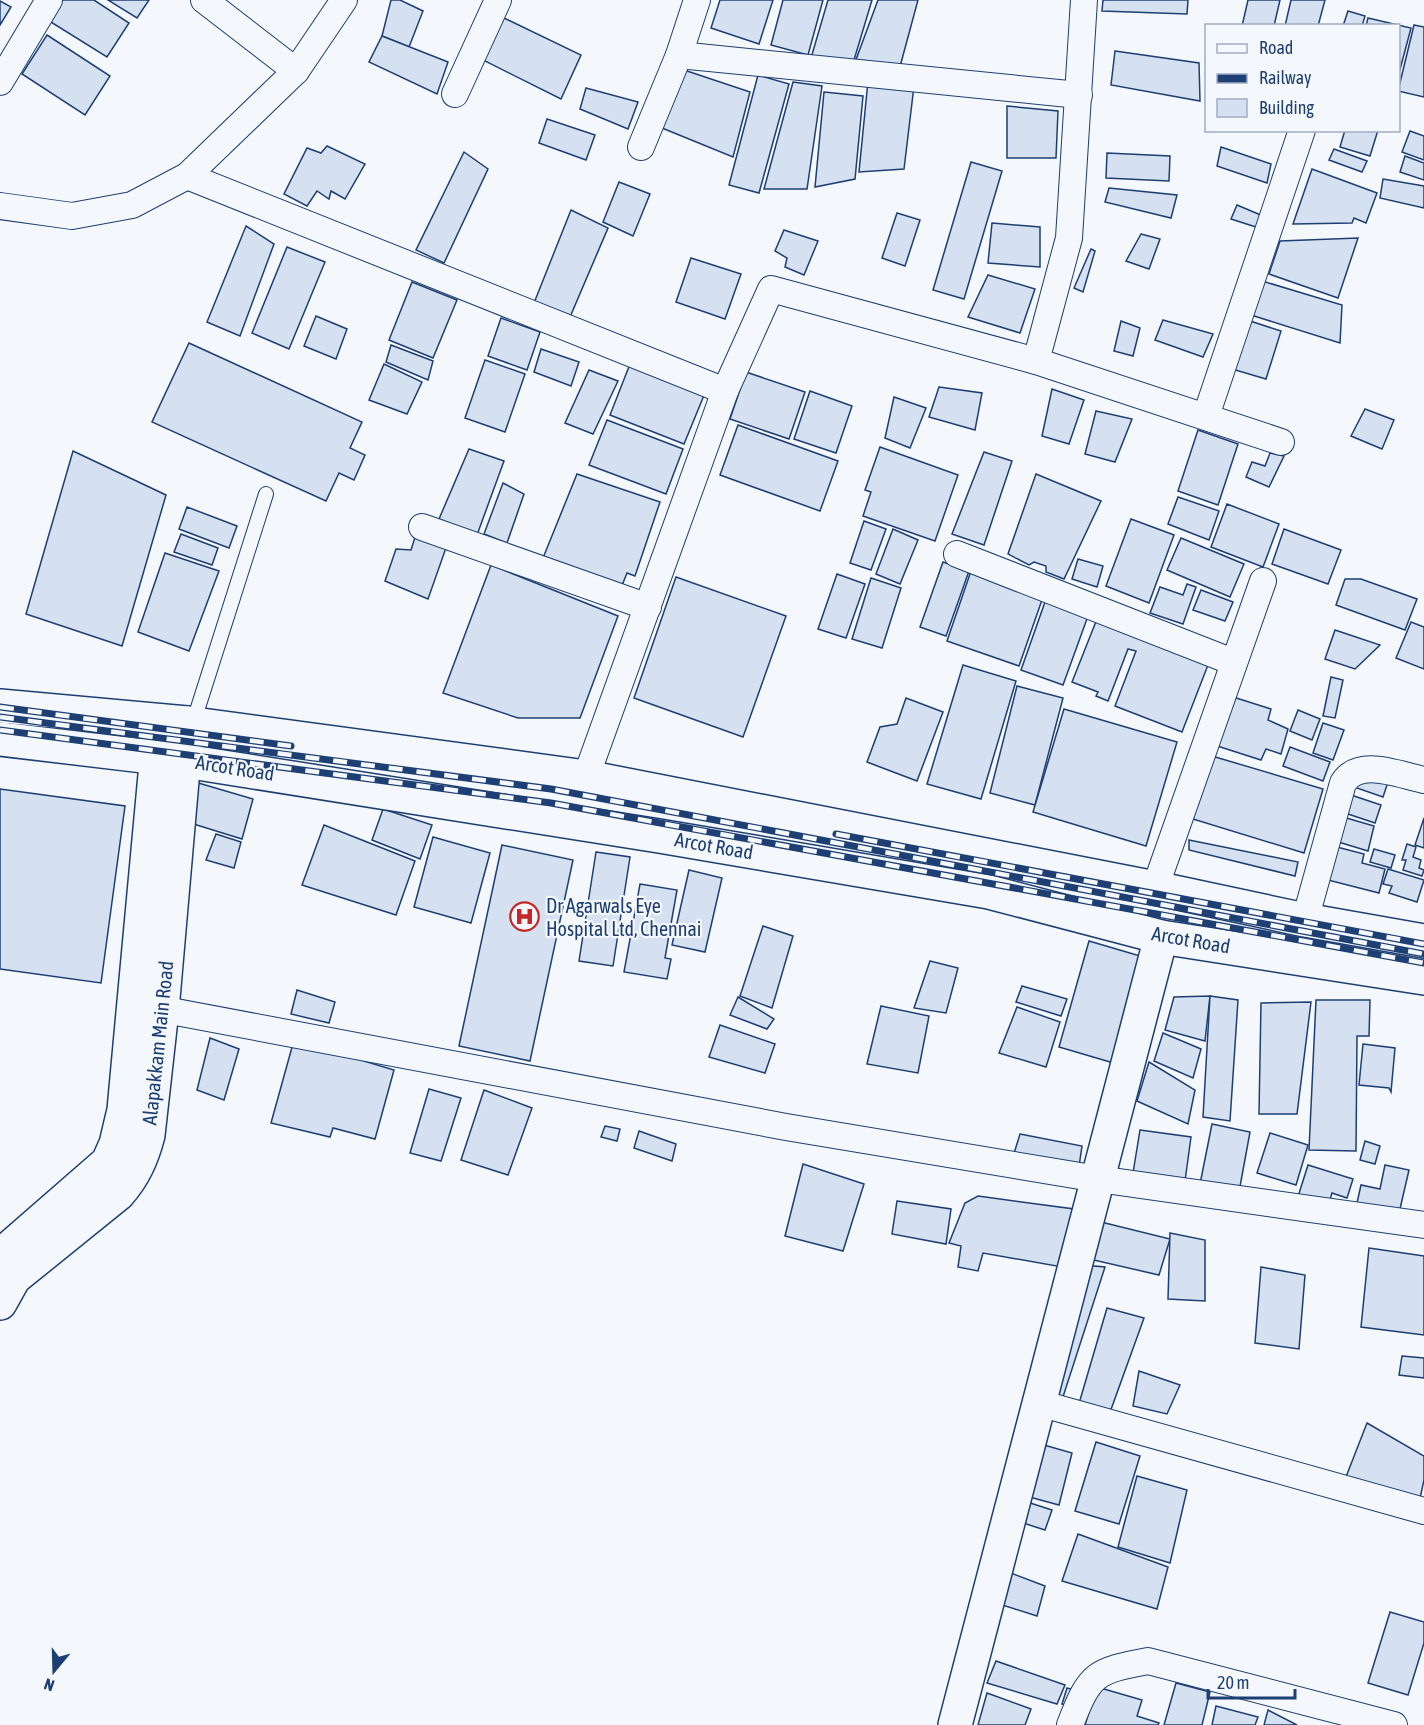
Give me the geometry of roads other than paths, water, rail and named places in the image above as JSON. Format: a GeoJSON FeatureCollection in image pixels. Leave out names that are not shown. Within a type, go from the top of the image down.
{"type":"FeatureCollection","features":[{"type":"Feature","properties":{"kind":"main road","name":"Arcot Road"},"geometry":{"type":"LineString","coordinates":[[0,706],[174,722],[586,777],[1155,888],[1305,920],[1424,941]]}},
{"type":"Feature","properties":{"kind":"main road","name":"Alapakkam Main Road"},"geometry":{"type":"LineString","coordinates":[[0,1303],[14,1278],[118,1194],[137,1168],[148,1136],[148,1007],[174,722]]}},
{"type":"Feature","properties":{"kind":"main road","name":"Arcot Road"},"geometry":{"type":"LineString","coordinates":[[0,739],[171,759],[567,821],[989,892],[1161,936],[1424,978]]}},
{"type":"Feature","properties":{"kind":"main road"},"geometry":{"type":"LineString","coordinates":[[955,1725],[1161,936]]}},
{"type":"Feature","properties":{"kind":"main road","name":"Alapakkam Main Road"},"geometry":{"type":"LineString","coordinates":[[0,1260],[6,1251],[108,1162],[116,1144],[148,1007]]}},
{"type":"Feature","properties":{"kind":"street"},"geometry":{"type":"LineString","coordinates":[[0,82],[49,0]]}},
{"type":"Feature","properties":{"kind":"street"},"geometry":{"type":"LineString","coordinates":[[204,0],[296,71]]}},
{"type":"Feature","properties":{"kind":"street"},"geometry":{"type":"LineString","coordinates":[[0,206],[72,216],[132,205],[187,176],[296,71],[344,0]]}},
{"type":"Feature","properties":{"kind":"street"},"geometry":{"type":"LineString","coordinates":[[455,94],[498,0]]}},
{"type":"Feature","properties":{"kind":"street"},"geometry":{"type":"LineString","coordinates":[[641,147],[679,55],[697,0]]}},
{"type":"Feature","properties":{"kind":"street"},"geometry":{"type":"LineString","coordinates":[[1036,361],[1069,238],[1084,0]]}},
{"type":"Feature","properties":{"kind":"street"},"geometry":{"type":"LineString","coordinates":[[679,55],[1079,95]]}},
{"type":"Feature","properties":{"kind":"street"},"geometry":{"type":"LineString","coordinates":[[1206,416],[1301,132]]}},
{"type":"Feature","properties":{"kind":"street"},"geometry":{"type":"LineString","coordinates":[[187,176],[725,391]]}},
{"type":"Feature","properties":{"kind":"street"},"geometry":{"type":"LineString","coordinates":[[586,777],[725,391],[771,289],[1036,361],[1281,442]]}},
{"type":"Feature","properties":{"kind":"street"},"geometry":{"type":"LineString","coordinates":[[422,527],[648,607]]}},
{"type":"Feature","properties":{"kind":"street"},"geometry":{"type":"LineString","coordinates":[[957,554],[1233,662]]}},
{"type":"Feature","properties":{"kind":"street"},"geometry":{"type":"LineString","coordinates":[[1155,888],[1263,581]]}},
{"type":"Feature","properties":{"kind":"street"},"geometry":{"type":"LineString","coordinates":[[1305,920],[1343,783],[1348,774],[1355,770],[1368,769],[1424,780]]}},
{"type":"Feature","properties":{"kind":"street"},"geometry":{"type":"LineString","coordinates":[[148,1007],[786,1127],[1098,1179],[1424,1225]]}},
{"type":"Feature","properties":{"kind":"street"},"geometry":{"type":"LineString","coordinates":[[1039,1403],[1424,1511]]}},
{"type":"Feature","properties":{"kind":"street"},"geometry":{"type":"LineString","coordinates":[[1070,1725],[1081,1696],[1098,1676],[1107,1669],[1148,1661],[1378,1722]]}},
{"type":"Feature","properties":{"kind":"lane"},"geometry":{"type":"LineString","coordinates":[[174,722],[196,714],[266,494]]}},
{"type":"Feature","properties":{"kind":"railway"},"geometry":{"type":"LineString","coordinates":[[0,707],[291,746]]}},
{"type":"Feature","properties":{"kind":"railway"},"geometry":{"type":"LineString","coordinates":[[0,717],[551,789],[1424,954]]}},
{"type":"Feature","properties":{"kind":"railway"},"geometry":{"type":"LineString","coordinates":[[0,730],[551,803],[1424,963]]}},
{"type":"Feature","properties":{"kind":"railway"},"geometry":{"type":"LineString","coordinates":[[836,834],[1424,944]]}},
{"type":"Feature","properties":{"kind":"place","name":"Dr Agarwals Eye Hospital Ltd, Chennai"},"geometry":{"type":"Point","coordinates":[525,917]}}]}
